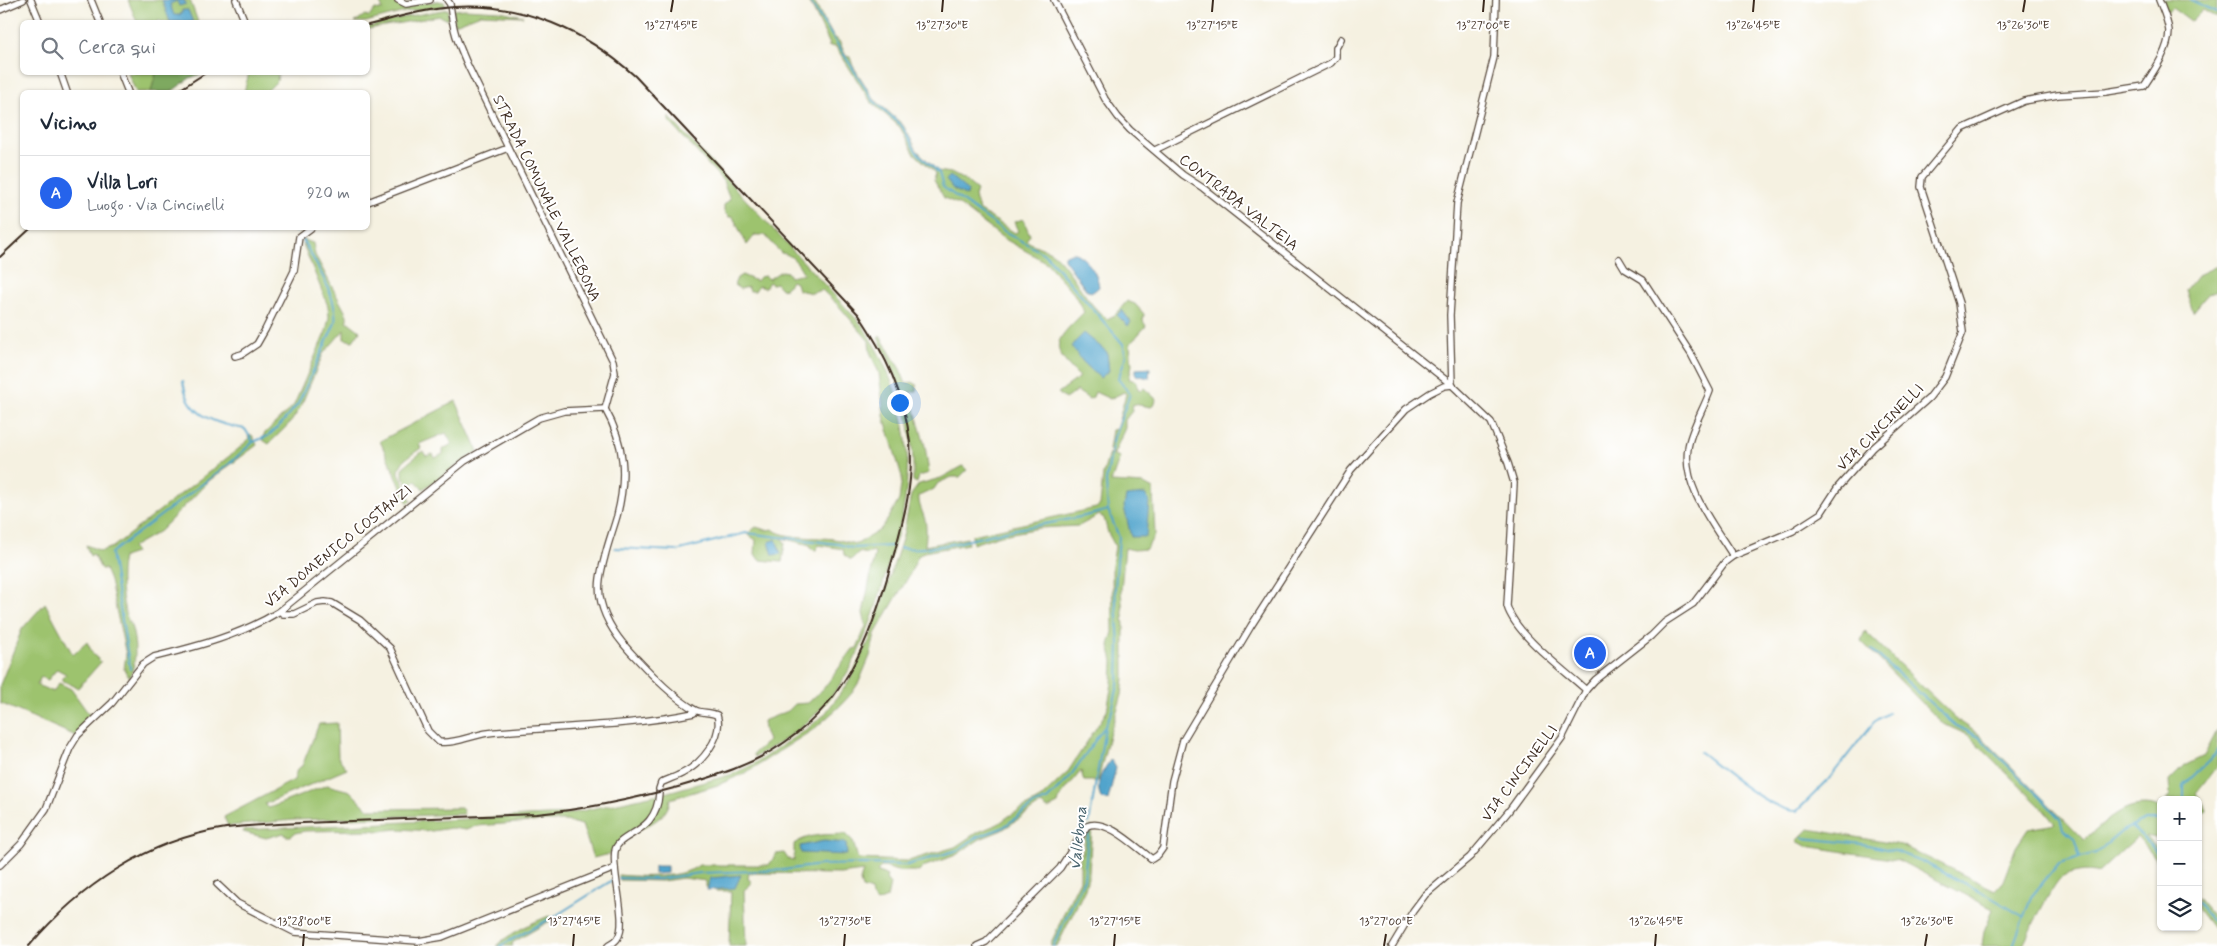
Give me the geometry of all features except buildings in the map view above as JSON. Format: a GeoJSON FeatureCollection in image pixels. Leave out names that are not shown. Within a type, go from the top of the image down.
{"type":"FeatureCollection","features":[{"type":"Feature","properties":{"kind":"street"},"geometry":{"type":"LineString","coordinates":[[0,10],[22,0]]}},
{"type":"Feature","properties":{"kind":"street"},"geometry":{"type":"LineString","coordinates":[[31,0],[39,20]]}},
{"type":"Feature","properties":{"kind":"street"},"geometry":{"type":"LineString","coordinates":[[91,0],[99,20]]}},
{"type":"Feature","properties":{"kind":"street"},"geometry":{"type":"LineString","coordinates":[[236,0],[244,20]]}},
{"type":"Feature","properties":{"kind":"street"},"geometry":{"type":"LineString","coordinates":[[398,0],[406,4],[430,0]]}},
{"type":"Feature","properties":{"kind":"street","name":"STRADA COMUNALE VALLEBONA"},"geometry":{"type":"LineString","coordinates":[[447,0],[450,4],[451,20],[456,39],[613,361],[615,372],[605,409]]}},
{"type":"Feature","properties":{"kind":"street","name":"CONTRADA VALTEIA"},"geometry":{"type":"LineString","coordinates":[[1054,0],[1105,99],[1130,130],[1183,175],[1203,188],[1452,386],[1491,422],[1514,483],[1507,601],[1510,617],[1521,630],[1586,690]]}},
{"type":"Feature","properties":{"kind":"street"},"geometry":{"type":"LineString","coordinates":[[977,946],[986,942],[1060,868],[1090,824],[1112,829],[1152,858],[1158,855],[1163,848],[1172,781],[1183,740],[1251,626],[1351,470],[1406,409],[1444,386],[1452,386],[1450,315],[1457,203],[1494,58],[1496,0]]}},
{"type":"Feature","properties":{"kind":"street","name":"VIA CINCINELLI"},"geometry":{"type":"LineString","coordinates":[[1392,946],[1425,895],[1470,857],[1508,812],[1562,738],[1586,690],[1595,680],[1651,636],[1665,622],[1700,598],[1725,562],[1733,556],[1793,531],[1821,513],[1838,487],[1874,448],[1929,398],[1945,378],[1963,332],[1959,303],[1924,198],[1921,187],[1922,177],[1962,129],[2024,100],[2144,86],[2160,59],[2168,38],[2167,23],[2159,0]]}},
{"type":"Feature","properties":{"kind":"street"},"geometry":{"type":"LineString","coordinates":[[1155,150],[1331,63],[1336,57],[1336,48],[1341,40]]}},
{"type":"Feature","properties":{"kind":"street"},"geometry":{"type":"LineString","coordinates":[[61,75],[66,90]]}},
{"type":"Feature","properties":{"kind":"street"},"geometry":{"type":"LineString","coordinates":[[121,75],[127,90]]}},
{"type":"Feature","properties":{"kind":"street"},"geometry":{"type":"LineString","coordinates":[[370,201],[508,148]]}},
{"type":"Feature","properties":{"kind":"street"},"geometry":{"type":"LineString","coordinates":[[235,356],[242,354],[257,344],[294,271],[299,237],[308,230]]}},
{"type":"Feature","properties":{"kind":"street"},"geometry":{"type":"LineString","coordinates":[[1619,259],[1625,269],[1643,280],[1691,354],[1710,391],[1688,448],[1687,474],[1699,499],[1733,556]]}},
{"type":"Feature","properties":{"kind":"street"},"geometry":{"type":"LineString","coordinates":[[605,409],[617,432],[622,454],[622,474],[617,516],[599,582],[600,602],[610,624],[633,655],[662,684],[695,710],[716,715],[718,720],[716,735],[697,764],[684,773],[661,782],[655,814],[644,827],[617,844],[615,849],[615,868],[622,924],[617,940],[608,946]]}},
{"type":"Feature","properties":{"kind":"street","name":"VIA DOMENICO COSTANZI"},"geometry":{"type":"LineString","coordinates":[[0,865],[21,844],[46,809],[70,748],[78,735],[112,703],[143,664],[154,657],[235,634],[280,611],[465,461],[545,416],[564,412],[605,409]]}},
{"type":"Feature","properties":{"kind":"street"},"geometry":{"type":"LineString","coordinates":[[280,611],[283,614],[294,614],[317,603],[325,602],[332,603],[360,620],[390,648],[428,730],[439,742],[446,743],[485,734],[646,722],[694,713],[695,710]]}},
{"type":"Feature","properties":{"kind":"street"},"geometry":{"type":"LineString","coordinates":[[218,884],[237,903],[294,932],[418,942],[442,937],[615,868]]}},
{"type":"Feature","properties":{"kind":"green space"},"geometry":{"type":"Polygon","coordinates":[[[128,0],[190,0],[197,20],[159,20],[136,20],[128,0]]]}},
{"type":"Feature","properties":{"kind":"green space"},"geometry":{"type":"Polygon","coordinates":[[[379,0],[394,0],[402,6],[438,1],[444,2],[446,6],[405,12],[370,21],[358,20],[365,15],[369,17],[375,9],[383,10],[379,0]]]}},
{"type":"Feature","properties":{"kind":"green space"},"geometry":{"type":"Polygon","coordinates":[[[807,0],[813,0],[833,36],[839,41],[846,56],[850,57],[853,66],[874,99],[903,125],[917,150],[938,171],[951,173],[966,181],[977,190],[975,197],[979,210],[1015,233],[1018,231],[1014,222],[1023,219],[1030,235],[1026,240],[1055,255],[1093,306],[1107,319],[1115,315],[1127,301],[1135,304],[1144,314],[1143,321],[1146,326],[1130,344],[1132,365],[1129,379],[1136,381],[1138,389],[1144,388],[1156,399],[1155,404],[1151,407],[1133,404],[1132,411],[1125,420],[1125,428],[1114,454],[1109,450],[1112,430],[1116,429],[1126,394],[1124,392],[1110,399],[1095,392],[1093,397],[1089,399],[1077,391],[1065,399],[1058,393],[1080,377],[1062,357],[1059,350],[1061,337],[1084,312],[1074,294],[1047,263],[1003,238],[958,204],[944,198],[934,180],[936,173],[914,153],[900,127],[871,102],[836,47],[828,46],[830,45],[807,0]]]}},
{"type":"Feature","properties":{"kind":"green space"},"geometry":{"type":"Polygon","coordinates":[[[2163,0],[2217,0],[2217,18],[2203,10],[2191,22],[2172,8],[2167,12],[2163,0]]]}},
{"type":"Feature","properties":{"kind":"green space"},"geometry":{"type":"Polygon","coordinates":[[[448,9],[448,20],[440,16],[370,29],[370,26],[405,17],[448,9]]]}},
{"type":"Feature","properties":{"kind":"green space"},"geometry":{"type":"Polygon","coordinates":[[[453,10],[500,11],[523,16],[481,14],[455,24],[453,10]]]}},
{"type":"Feature","properties":{"kind":"green space"},"geometry":{"type":"Polygon","coordinates":[[[129,75],[155,75],[152,90],[135,90],[129,75]]]}},
{"type":"Feature","properties":{"kind":"green space"},"geometry":{"type":"Polygon","coordinates":[[[155,75],[198,75],[190,78],[174,90],[152,90],[155,75]]]}},
{"type":"Feature","properties":{"kind":"green space"},"geometry":{"type":"Polygon","coordinates":[[[248,75],[278,75],[277,81],[268,90],[245,90],[248,75]]]}},
{"type":"Feature","properties":{"kind":"green space"},"geometry":{"type":"Polygon","coordinates":[[[669,117],[862,325],[886,369],[895,391],[902,414],[906,438],[907,486],[902,518],[875,609],[858,651],[836,690],[822,708],[793,734],[755,757],[753,754],[768,741],[763,721],[788,711],[795,704],[808,703],[824,688],[853,649],[857,648],[866,626],[863,613],[875,553],[873,551],[867,554],[859,552],[851,560],[844,555],[843,549],[819,545],[816,550],[811,549],[810,545],[782,538],[785,543],[782,562],[759,560],[755,554],[756,540],[747,534],[756,527],[766,530],[773,529],[793,536],[834,539],[857,544],[880,530],[888,519],[899,500],[902,477],[884,416],[879,373],[870,352],[869,341],[838,305],[822,290],[812,293],[798,290],[796,283],[791,281],[786,288],[781,289],[776,283],[772,284],[769,282],[765,288],[758,286],[755,291],[750,291],[748,287],[740,289],[734,285],[737,278],[742,275],[756,281],[759,277],[765,276],[769,279],[781,271],[787,272],[790,277],[804,274],[795,260],[789,255],[781,253],[765,235],[755,235],[747,245],[733,217],[729,217],[724,212],[724,205],[730,199],[723,181],[669,121],[669,117]]]}},
{"type":"Feature","properties":{"kind":"green space"},"geometry":{"type":"Polygon","coordinates":[[[301,239],[313,243],[315,255],[347,315],[347,321],[360,331],[353,341],[344,339],[344,330],[323,354],[300,408],[291,422],[269,444],[263,440],[264,434],[294,405],[326,331],[329,317],[328,306],[301,239]]]}},
{"type":"Feature","properties":{"kind":"green space"},"geometry":{"type":"Polygon","coordinates":[[[2217,266],[2217,291],[2207,295],[2193,312],[2186,290],[2198,275],[2217,266]]]}},
{"type":"Feature","properties":{"kind":"green space"},"geometry":{"type":"Polygon","coordinates":[[[880,336],[900,369],[906,384],[912,382],[916,384],[917,392],[910,392],[925,446],[929,473],[919,476],[917,483],[913,481],[912,443],[905,407],[894,372],[878,338],[880,336]]]}},
{"type":"Feature","properties":{"kind":"green space"},"geometry":{"type":"Polygon","coordinates":[[[456,401],[478,451],[423,489],[416,481],[409,486],[403,477],[403,467],[423,451],[426,456],[433,454],[435,458],[443,454],[443,449],[452,444],[446,433],[419,444],[421,448],[404,460],[398,470],[411,501],[408,503],[380,441],[456,401]]]}},
{"type":"Feature","properties":{"kind":"green space"},"geometry":{"type":"Polygon","coordinates":[[[252,435],[257,445],[210,480],[160,531],[132,547],[135,553],[123,557],[121,572],[122,594],[124,608],[132,629],[135,648],[135,661],[129,678],[124,669],[126,655],[110,581],[105,569],[101,569],[93,554],[90,556],[86,545],[101,551],[113,547],[237,450],[249,439],[248,436],[252,435]]]}},
{"type":"Feature","properties":{"kind":"green space"},"geometry":{"type":"Polygon","coordinates":[[[1109,453],[1120,457],[1111,482],[1144,484],[1153,489],[1155,535],[1146,549],[1134,550],[1125,548],[1121,590],[1124,626],[1124,678],[1122,695],[1108,739],[1098,781],[1084,781],[1081,771],[1060,797],[1058,804],[1048,809],[1041,804],[1002,830],[980,839],[956,855],[923,867],[919,872],[898,871],[881,867],[877,871],[887,876],[886,879],[890,884],[887,898],[877,902],[872,897],[871,891],[862,888],[860,881],[863,871],[840,874],[749,873],[748,879],[751,881],[751,884],[744,890],[746,946],[729,946],[731,891],[716,891],[706,887],[706,881],[683,878],[662,881],[620,880],[618,875],[672,875],[692,870],[699,865],[769,865],[776,854],[784,853],[788,859],[794,860],[794,844],[812,836],[825,835],[846,834],[853,841],[858,859],[908,861],[955,847],[976,833],[998,824],[1040,799],[1067,773],[1107,711],[1112,683],[1113,661],[1109,645],[1113,632],[1112,566],[1115,546],[1108,533],[1104,518],[1099,515],[1079,526],[1039,528],[997,536],[973,544],[972,535],[1096,508],[1100,505],[1103,474],[1109,453]]]}},
{"type":"Feature","properties":{"kind":"green space"},"geometry":{"type":"Polygon","coordinates":[[[963,466],[967,470],[960,477],[952,477],[938,483],[934,489],[919,496],[919,499],[926,523],[925,546],[967,538],[968,544],[924,552],[918,556],[909,576],[875,634],[870,656],[852,693],[814,729],[747,772],[718,785],[670,799],[667,809],[661,816],[624,839],[616,845],[610,854],[593,858],[582,825],[566,821],[476,826],[466,830],[451,828],[432,831],[398,829],[378,831],[305,831],[291,836],[286,836],[284,833],[266,838],[243,832],[244,830],[568,814],[668,792],[733,774],[754,764],[824,715],[848,683],[869,641],[903,536],[911,495],[919,484],[941,478],[963,466]]]}},
{"type":"Feature","properties":{"kind":"green space"},"geometry":{"type":"Polygon","coordinates":[[[45,603],[73,655],[87,642],[93,654],[101,662],[78,688],[62,680],[66,674],[57,669],[48,680],[41,677],[37,685],[53,692],[59,683],[71,689],[91,717],[83,723],[76,736],[0,703],[0,685],[22,629],[45,603]]]}},
{"type":"Feature","properties":{"kind":"green space"},"geometry":{"type":"Polygon","coordinates":[[[1865,631],[1955,718],[1980,735],[2084,840],[2117,813],[2135,806],[2157,807],[2157,838],[2146,836],[2157,848],[2157,860],[2137,837],[2098,873],[2080,872],[2061,878],[2047,899],[2022,946],[1982,946],[1984,931],[1993,909],[1898,860],[1806,846],[1797,841],[1809,829],[1901,845],[1995,890],[2003,881],[2016,847],[2028,829],[2055,824],[2042,808],[1968,735],[1943,724],[1861,641],[1865,631]]]}},
{"type":"Feature","properties":{"kind":"green space"},"geometry":{"type":"Polygon","coordinates":[[[337,723],[338,757],[347,769],[265,804],[269,808],[327,785],[350,791],[368,809],[462,808],[464,814],[294,820],[228,826],[224,817],[294,780],[297,769],[302,766],[319,724],[337,723]]]}},
{"type":"Feature","properties":{"kind":"green space"},"geometry":{"type":"Polygon","coordinates":[[[2217,731],[2217,766],[2196,793],[2198,796],[2170,796],[2169,781],[2184,766],[2204,756],[2217,731]]]}},
{"type":"Feature","properties":{"kind":"green space"},"geometry":{"type":"Polygon","coordinates":[[[2202,802],[2207,810],[2202,815],[2202,802]]]}},
{"type":"Feature","properties":{"kind":"green space"},"geometry":{"type":"Polygon","coordinates":[[[1092,826],[1089,873],[1085,889],[1057,946],[1050,946],[1080,880],[1080,858],[1084,847],[1086,831],[1092,826]]]}},
{"type":"Feature","properties":{"kind":"green space"},"geometry":{"type":"Polygon","coordinates":[[[2202,903],[2217,921],[2217,934],[2202,914],[2202,903]]]}},
{"type":"Feature","properties":{"kind":"green space"},"geometry":{"type":"Polygon","coordinates":[[[549,916],[553,919],[512,943],[513,946],[496,946],[521,929],[549,916]]]}},
{"type":"Feature","properties":{"kind":"water"},"geometry":{"type":"Polygon","coordinates":[[[162,0],[184,0],[186,4],[179,6],[177,1],[170,4],[174,15],[179,15],[182,13],[182,10],[188,10],[192,20],[169,20],[162,0]]]}},
{"type":"Feature","properties":{"kind":"water"},"geometry":{"type":"Polygon","coordinates":[[[950,176],[968,191],[967,196],[953,189],[946,180],[950,176]]]}},
{"type":"Feature","properties":{"kind":"water"},"geometry":{"type":"Polygon","coordinates":[[[1073,252],[1087,262],[1094,271],[1099,287],[1093,292],[1087,291],[1064,259],[1064,256],[1073,252]]]}},
{"type":"Feature","properties":{"kind":"water"},"geometry":{"type":"Polygon","coordinates":[[[1122,310],[1131,322],[1128,326],[1117,315],[1122,310]]]}},
{"type":"Feature","properties":{"kind":"water"},"geometry":{"type":"Polygon","coordinates":[[[1084,333],[1107,352],[1109,371],[1100,378],[1083,362],[1071,346],[1084,333]]]}},
{"type":"Feature","properties":{"kind":"water"},"geometry":{"type":"Polygon","coordinates":[[[1150,368],[1149,378],[1136,375],[1136,369],[1150,368]]]}},
{"type":"Feature","properties":{"kind":"water"},"geometry":{"type":"Polygon","coordinates":[[[1145,494],[1149,501],[1146,537],[1131,537],[1124,507],[1126,496],[1145,494]]]}},
{"type":"Feature","properties":{"kind":"water"},"geometry":{"type":"Polygon","coordinates":[[[776,539],[781,554],[773,555],[769,542],[776,539]]]}},
{"type":"Feature","properties":{"kind":"water"},"geometry":{"type":"Polygon","coordinates":[[[1111,759],[1116,768],[1108,800],[1101,799],[1099,793],[1100,778],[1111,759]]]}},
{"type":"Feature","properties":{"kind":"water"},"geometry":{"type":"Polygon","coordinates":[[[824,841],[846,843],[847,855],[801,853],[800,846],[824,841]]]}},
{"type":"Feature","properties":{"kind":"water"},"geometry":{"type":"Polygon","coordinates":[[[654,866],[667,866],[667,873],[654,874],[654,866]]]}},
{"type":"Feature","properties":{"kind":"water"},"geometry":{"type":"Polygon","coordinates":[[[741,875],[735,888],[707,890],[710,878],[741,875]]]}},
{"type":"Feature","properties":{"kind":"waterway"},"geometry":{"type":"LineString","coordinates":[[619,878],[659,879],[700,873],[783,870],[821,865],[907,865],[958,850],[977,837],[1002,828],[1035,804],[1047,800],[1069,778],[1105,726],[1112,711],[1118,685],[1119,644],[1115,589],[1119,537],[1108,510],[1106,481],[1114,437],[1130,394],[1118,379],[1126,356],[1123,344],[1046,255],[1004,231],[943,187],[939,173],[916,151],[902,126],[873,100],[809,0]]}},
{"type":"Feature","properties":{"kind":"waterway"},"geometry":{"type":"LineString","coordinates":[[2191,0],[2217,12]]}},
{"type":"Feature","properties":{"kind":"waterway"},"geometry":{"type":"LineString","coordinates":[[130,669],[111,553],[229,464],[253,442],[268,436],[281,424],[298,404],[335,323],[333,302],[329,291],[301,237]]}},
{"type":"Feature","properties":{"kind":"waterway"},"geometry":{"type":"LineString","coordinates":[[183,381],[186,393],[197,410],[214,421],[245,429],[253,442]]}},
{"type":"Feature","properties":{"kind":"waterway"},"geometry":{"type":"LineString","coordinates":[[900,548],[927,548],[954,544],[1108,510]]}},
{"type":"Feature","properties":{"kind":"waterway"},"geometry":{"type":"LineString","coordinates":[[615,548],[676,551],[746,533],[838,544],[852,548],[892,546]]}},
{"type":"Feature","properties":{"kind":"waterway"},"geometry":{"type":"LineString","coordinates":[[1872,650],[1955,725],[1979,737],[2044,801],[2060,819],[2063,829],[2074,838],[2080,857]]}},
{"type":"Feature","properties":{"kind":"waterway"},"geometry":{"type":"LineString","coordinates":[[1700,752],[1760,797],[1786,809],[1797,811],[1828,780],[1874,722],[1888,713]]}},
{"type":"Feature","properties":{"kind":"waterway","name":"Vallebona"},"geometry":{"type":"LineString","coordinates":[[1089,823],[1105,727]]}},
{"type":"Feature","properties":{"kind":"waterway"},"geometry":{"type":"LineString","coordinates":[[2184,796],[2184,785],[2214,756],[2217,750]]}},
{"type":"Feature","properties":{"kind":"waterway"},"geometry":{"type":"LineString","coordinates":[[2013,946],[2031,897],[2059,863],[2096,853],[2122,831],[2145,820],[2157,820]]}},
{"type":"Feature","properties":{"kind":"waterway"},"geometry":{"type":"LineString","coordinates":[[2131,827],[2144,838],[2157,854]]}},
{"type":"Feature","properties":{"kind":"waterway","name":"Vallebona"},"geometry":{"type":"LineString","coordinates":[[1053,946],[1084,879],[1089,828]]}},
{"type":"Feature","properties":{"kind":"waterway"},"geometry":{"type":"LineString","coordinates":[[1803,838],[1863,844],[1895,851],[1921,861],[1987,895],[2024,917]]}},
{"type":"Feature","properties":{"kind":"waterway"},"geometry":{"type":"LineString","coordinates":[[500,946],[557,915],[611,881]]}},
{"type":"Feature","properties":{"kind":"waterway"},"geometry":{"type":"LineString","coordinates":[[2202,908],[2217,927]]}},
{"type":"Feature","properties":{"kind":"railway"},"geometry":{"type":"LineString","coordinates":[[29,946],[49,924],[93,885],[142,855],[169,843],[197,834],[226,828],[289,823],[555,812],[608,804],[643,796],[734,769],[760,757],[785,742],[808,724],[827,704],[857,659],[878,609],[901,527],[909,486],[911,457],[904,408],[899,392],[885,360],[859,315],[635,76],[616,60],[574,33],[528,15],[504,9],[480,7],[454,7],[432,10],[370,24]]}},
{"type":"Feature","properties":{"kind":"railway"},"geometry":{"type":"LineString","coordinates":[[179,90],[202,75]]}},
{"type":"Feature","properties":{"kind":"railway"},"geometry":{"type":"LineString","coordinates":[[0,257],[29,230]]}},
{"type":"Feature","properties":{"kind":"place","name":"Villa Lori"},"geometry":{"type":"Point","coordinates":[1590,653]}}]}
